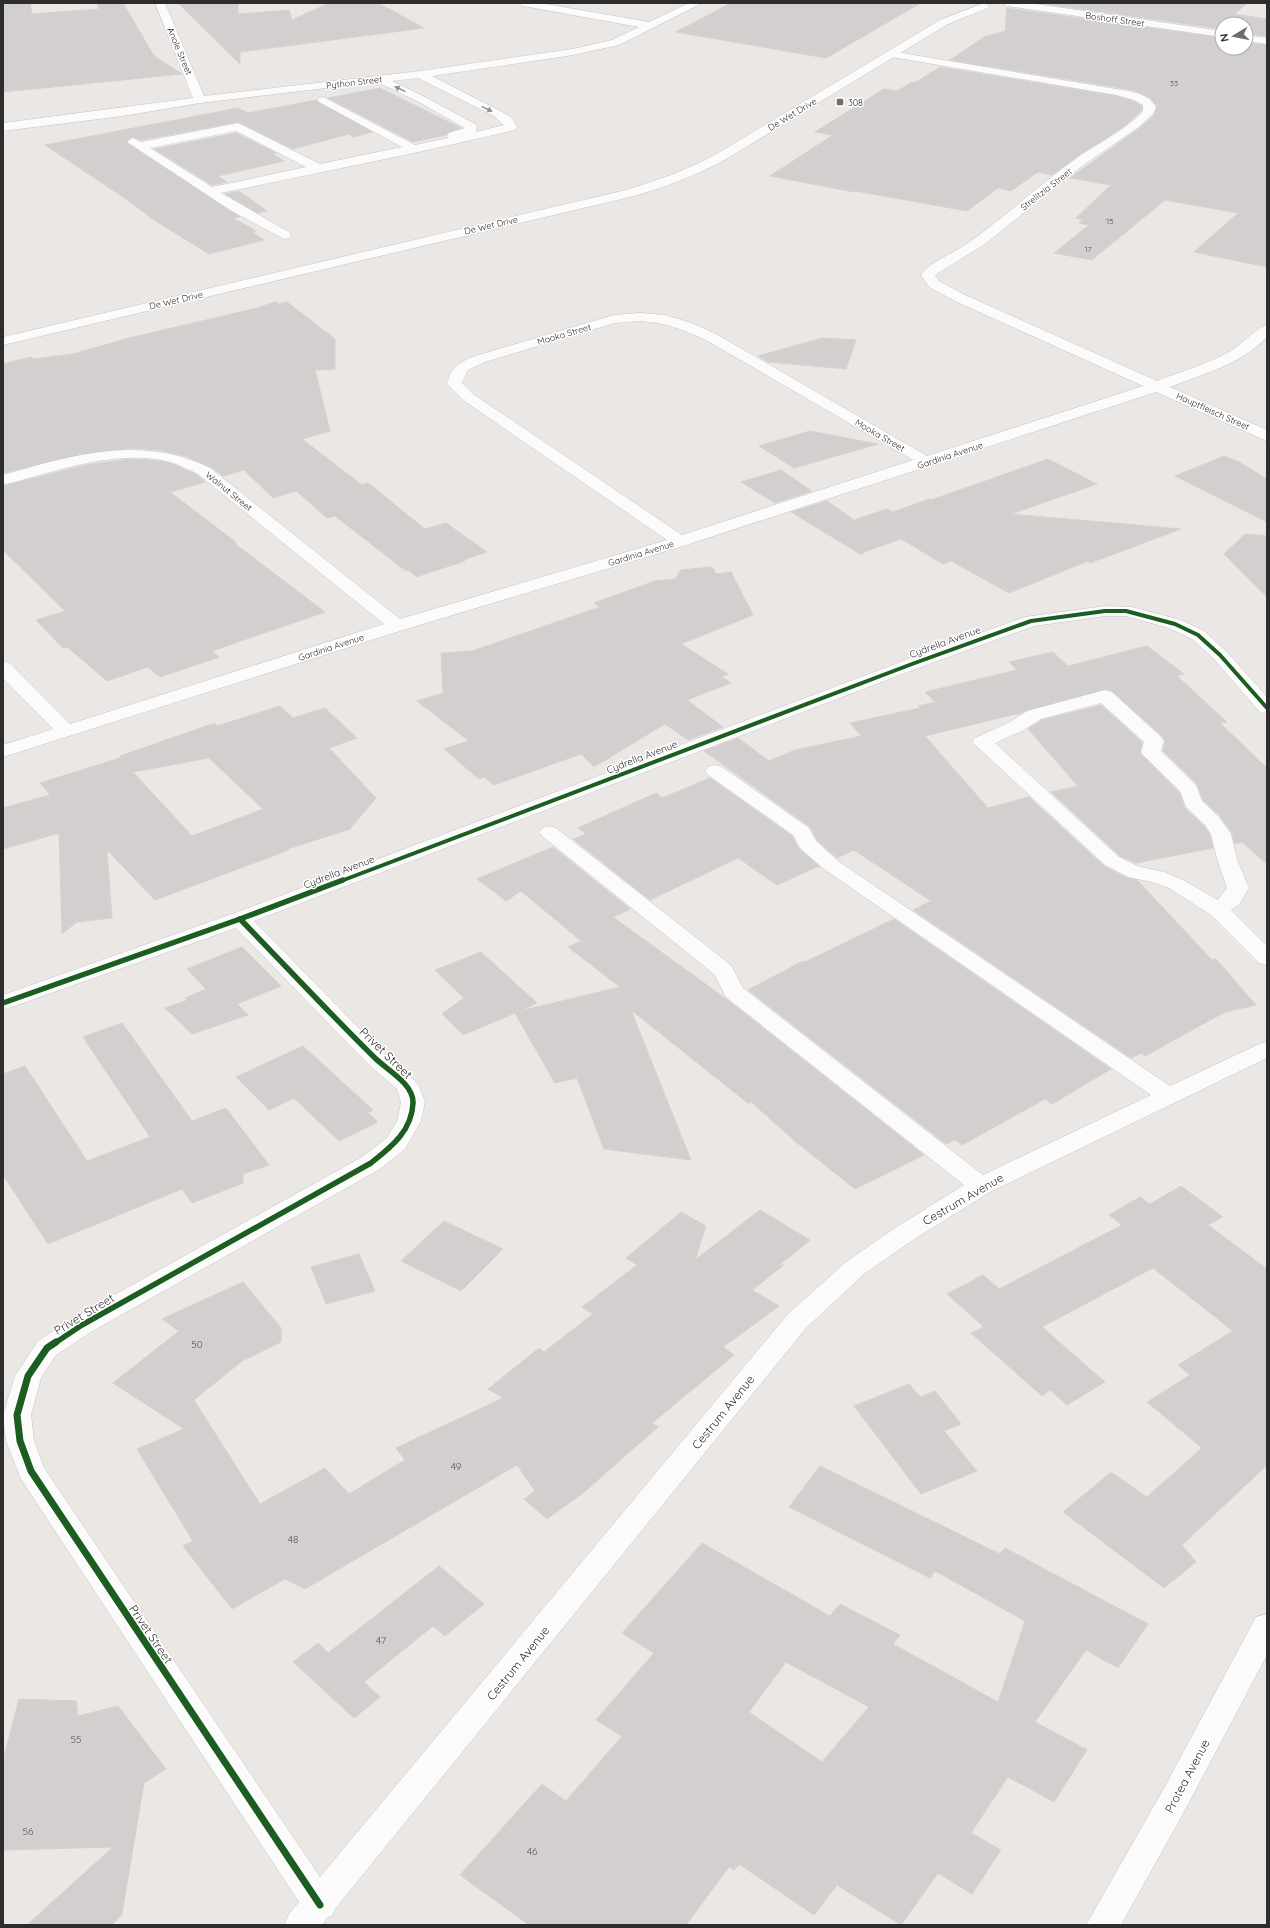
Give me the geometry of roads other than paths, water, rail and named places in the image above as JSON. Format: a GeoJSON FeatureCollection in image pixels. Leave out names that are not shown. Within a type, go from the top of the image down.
{"type":"FeatureCollection","features":[{"type":"Feature","properties":{"kind":"street","name":"Anole Street"},"geometry":{"type":"LineString","coordinates":[[160,3],[200,100]]}},
{"type":"Feature","properties":{"kind":"street"},"geometry":{"type":"LineString","coordinates":[[523,3],[651,26]]}},
{"type":"Feature","properties":{"kind":"street","name":"Python Street"},"geometry":{"type":"LineString","coordinates":[[3,127],[123,112],[200,100],[420,74],[597,48],[615,43],[696,3]]}},
{"type":"Feature","properties":{"kind":"street","name":"Boshoff Street"},"geometry":{"type":"LineString","coordinates":[[964,3],[997,4],[1214,33]]}},
{"type":"Feature","properties":{"kind":"street","name":"De Wet Drive"},"geometry":{"type":"LineString","coordinates":[[944,22],[964,3]]}},
{"type":"Feature","properties":{"kind":"street","name":"De Wet Drive"},"geometry":{"type":"LineString","coordinates":[[3,341],[630,193],[680,178],[724,155],[944,22],[997,4]]}},
{"type":"Feature","properties":{"kind":"street"},"geometry":{"type":"LineString","coordinates":[[1254,39],[1267,41]]}},
{"type":"Feature","properties":{"kind":"street","name":"Strelitzia Street"},"geometry":{"type":"LineString","coordinates":[[890,54],[1106,90],[1143,99],[1149,104],[1149,113],[1139,121],[1088,156],[962,254],[933,269],[928,275],[934,284],[960,298],[1158,386]]}},
{"type":"Feature","properties":{"kind":"street"},"geometry":{"type":"LineString","coordinates":[[207,189],[498,131],[511,126],[508,121],[498,114],[420,74]]}},
{"type":"Feature","properties":{"kind":"street"},"geometry":{"type":"LineString","coordinates":[[322,100],[410,148],[467,133],[471,130],[471,127],[421,99],[379,79]]}},
{"type":"Feature","properties":{"kind":"street"},"geometry":{"type":"LineString","coordinates":[[284,235],[136,144],[238,127],[316,167]]}},
{"type":"Feature","properties":{"kind":"street","name":"Mooka Street"},"geometry":{"type":"LineString","coordinates":[[680,541],[468,397],[454,384],[456,374],[462,366],[480,359],[614,319],[640,317],[665,319],[687,326],[711,337],[928,462]]}},
{"type":"Feature","properties":{"kind":"street","name":"Gardinia Avenue"},"geometry":{"type":"LineString","coordinates":[[3,751],[397,626],[680,541],[928,462],[1158,386],[1216,363],[1250,346],[1267,328]]}},
{"type":"Feature","properties":{"kind":"street","name":"Hauptfleisch Street"},"geometry":{"type":"LineString","coordinates":[[1158,386],[1267,436]]}},
{"type":"Feature","properties":{"kind":"street","name":"Walnut Street"},"geometry":{"type":"LineString","coordinates":[[3,480],[54,465],[107,456],[140,454],[161,456],[185,462],[204,471],[397,626]]}},
{"type":"Feature","properties":{"kind":"street","name":"Cydrella Avenue"},"geometry":{"type":"LineString","coordinates":[[3,1003],[240,919],[897,669],[1031,621],[1082,614],[1126,611],[1175,624],[1198,635],[1220,655],[1267,708]]}},
{"type":"Feature","properties":{"kind":"street"},"geometry":{"type":"LineString","coordinates":[[3,668],[66,731]]}},
{"type":"Feature","properties":{"kind":"street"},"geometry":{"type":"LineString","coordinates":[[1219,910],[1231,900],[1238,888],[1227,860],[1220,834],[1212,821],[1193,803],[1189,789],[1151,752],[1154,741],[1105,696],[1034,715],[1015,728],[982,742],[1112,861],[1135,873],[1157,876],[1176,884],[1219,910],[1267,958]]}},
{"type":"Feature","properties":{"kind":"street"},"geometry":{"type":"LineString","coordinates":[[715,771],[802,832],[807,844],[831,865],[1168,1096]]}},
{"type":"Feature","properties":{"kind":"street"},"geometry":{"type":"LineString","coordinates":[[549,832],[723,970],[734,992],[981,1186]]}},
{"type":"Feature","properties":{"kind":"street","name":"Privet Street"},"geometry":{"type":"LineString","coordinates":[[240,919],[376,1059],[407,1086],[413,1102],[409,1121],[396,1143],[371,1163],[82,1325],[47,1348],[28,1376],[17,1415],[20,1441],[31,1471],[320,1905]]}},
{"type":"Feature","properties":{"kind":"street","name":"Cestrum Avenue"},"geometry":{"type":"LineString","coordinates":[[301,1925],[320,1905],[798,1321],[854,1268],[904,1234],[981,1186],[1267,1049]]}},
{"type":"Feature","properties":{"kind":"street","name":"Protea Avenue"},"geometry":{"type":"LineString","coordinates":[[1103,1925],[1174,1800],[1267,1626]]}},
{"type":"Feature","properties":{"kind":"place","name":"308"},"geometry":{"type":"Point","coordinates":[840,102]}}]}
